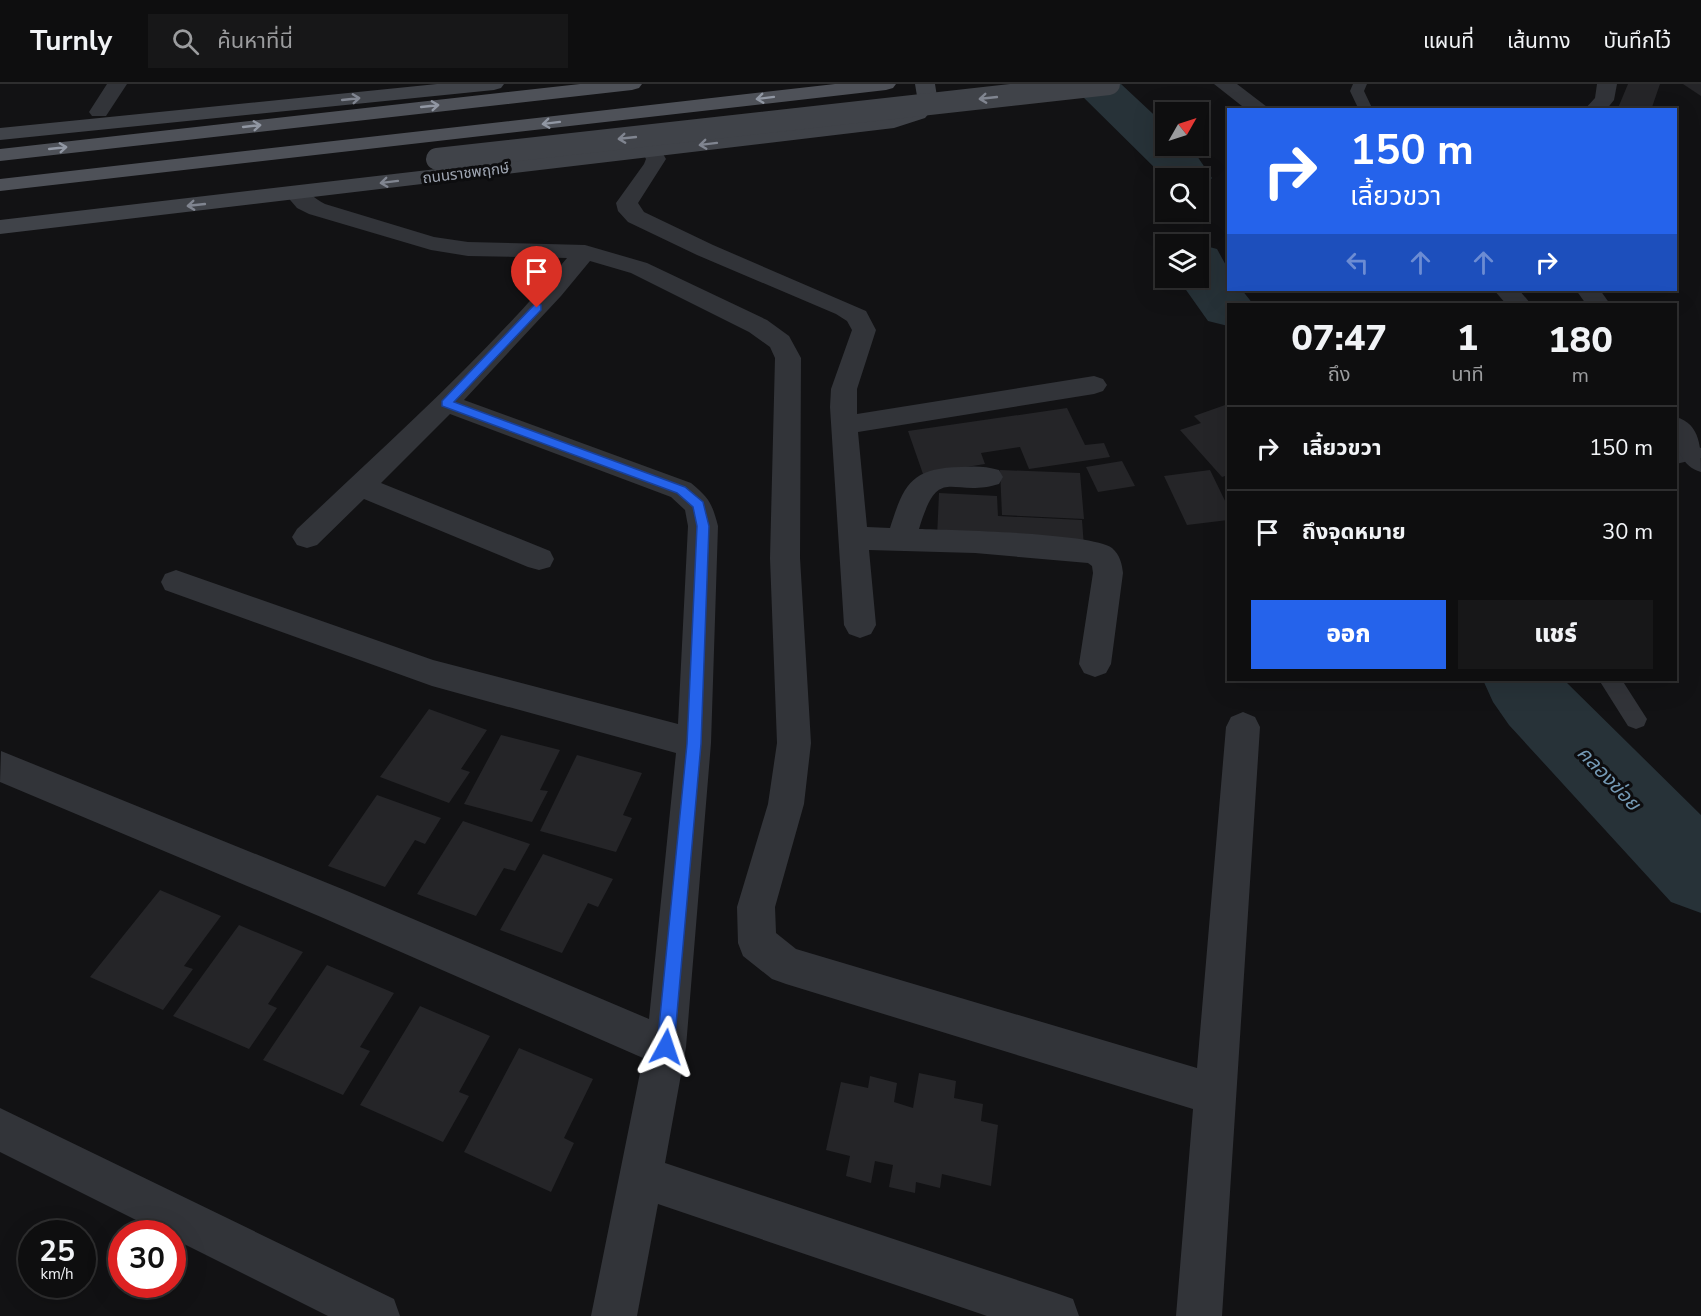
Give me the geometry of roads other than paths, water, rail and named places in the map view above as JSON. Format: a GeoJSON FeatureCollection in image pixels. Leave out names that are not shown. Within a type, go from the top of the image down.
{"type":"FeatureCollection","features":[{"type":"Feature","properties":{"kind":"main road"},"geometry":{"type":"LineString","coordinates":[[0,123],[354,84]]}},
{"type":"Feature","properties":{"kind":"main road"},"geometry":{"type":"LineString","coordinates":[[0,134],[494,84]]}},
{"type":"Feature","properties":{"kind":"main road"},"geometry":{"type":"LineString","coordinates":[[0,155],[632,84]]}},
{"type":"Feature","properties":{"kind":"main road"},"geometry":{"type":"LineString","coordinates":[[0,185],[886,84]]}},
{"type":"Feature","properties":{"kind":"main road","name":"ถนนราชพฤกษ์"},"geometry":{"type":"LineString","coordinates":[[0,227],[296,194],[911,118],[928,103],[925,84]]}},
{"type":"Feature","properties":{"kind":"main road","name":"ถนนราชพฤกษ์"},"geometry":{"type":"LineString","coordinates":[[0,213],[437,159],[1109,84]]}},
{"type":"Feature","properties":{"kind":"street"},"geometry":{"type":"LineString","coordinates":[[99,112],[117,84]]}},
{"type":"Feature","properties":{"kind":"street"},"geometry":{"type":"LineString","coordinates":[[1224,84],[1258,108]]}},
{"type":"Feature","properties":{"kind":"street"},"geometry":{"type":"LineString","coordinates":[[1596,108],[1604,100],[1607,84]]}},
{"type":"Feature","properties":{"kind":"street"},"geometry":{"type":"LineString","coordinates":[[652,151],[656,159],[654,164],[627,203],[629,211],[636,217],[705,250],[845,309],[861,321],[864,330],[844,389],[852,538],[860,625]]}},
{"type":"Feature","properties":{"kind":"street"},"geometry":{"type":"LineString","coordinates":[[296,194],[316,209],[430,243],[468,249],[585,252],[639,268],[759,326],[780,342],[788,358],[785,558],[794,743],[786,804],[756,907],[757,943],[786,964],[1216,1095]]}},
{"type":"Feature","properties":{"kind":"street"},"geometry":{"type":"LineString","coordinates":[[307,537],[446,403],[553,291],[585,252]]}},
{"type":"Feature","properties":{"kind":"street"},"geometry":{"type":"LineString","coordinates":[[1507,291],[1518,303]]}},
{"type":"Feature","properties":{"kind":"street"},"geometry":{"type":"LineString","coordinates":[[845,425],[1094,385]]}},
{"type":"Feature","properties":{"kind":"street"},"geometry":{"type":"LineString","coordinates":[[446,403],[681,490],[698,505],[703,526],[694,744],[666,1047],[614,1316]]}},
{"type":"Feature","properties":{"kind":"street"},"geometry":{"type":"LineString","coordinates":[[1677,428],[1690,457]]}},
{"type":"Feature","properties":{"kind":"street"},"geometry":{"type":"LineString","coordinates":[[901,540],[915,495],[922,484],[943,476],[989,477]]}},
{"type":"Feature","properties":{"kind":"street"},"geometry":{"type":"LineString","coordinates":[[361,486],[539,559]]}},
{"type":"Feature","properties":{"kind":"street"},"geometry":{"type":"LineString","coordinates":[[852,538],[1035,546],[1092,552],[1101,556],[1107,563],[1108,573],[1095,664]]}},
{"type":"Feature","properties":{"kind":"street"},"geometry":{"type":"LineString","coordinates":[[176,582],[432,673],[694,744]]}},
{"type":"Feature","properties":{"kind":"street"},"geometry":{"type":"LineString","coordinates":[[1199,1316],[1243,727]]}},
{"type":"Feature","properties":{"kind":"street"},"geometry":{"type":"LineString","coordinates":[[1,766],[356,914],[666,1047]]}},
{"type":"Feature","properties":{"kind":"street"},"geometry":{"type":"LineString","coordinates":[[0,1129],[378,1316]]}},
{"type":"Feature","properties":{"kind":"street"},"geometry":{"type":"LineString","coordinates":[[640,1177],[1056,1316]]}},
{"type":"Feature","properties":{"kind":"lane"},"geometry":{"type":"LineString","coordinates":[[1360,84],[1357,91],[1365,108]]}},
{"type":"Feature","properties":{"kind":"lane"},"geometry":{"type":"LineString","coordinates":[[1611,681],[1636,719]]}},
{"type":"Feature","properties":{"kind":"waterway","name":"คลองข่อย"},"geometry":{"type":"LineString","coordinates":[[1095,84],[1181,168]]}},
{"type":"Feature","properties":{"kind":"waterway","name":"คลองข่อย"},"geometry":{"type":"LineString","coordinates":[[1209,284],[1227,308]]}},
{"type":"Feature","properties":{"kind":"waterway","name":"คลองข่อย"},"geometry":{"type":"LineString","coordinates":[[1521,681],[1536,702],[1701,873]]}}]}
